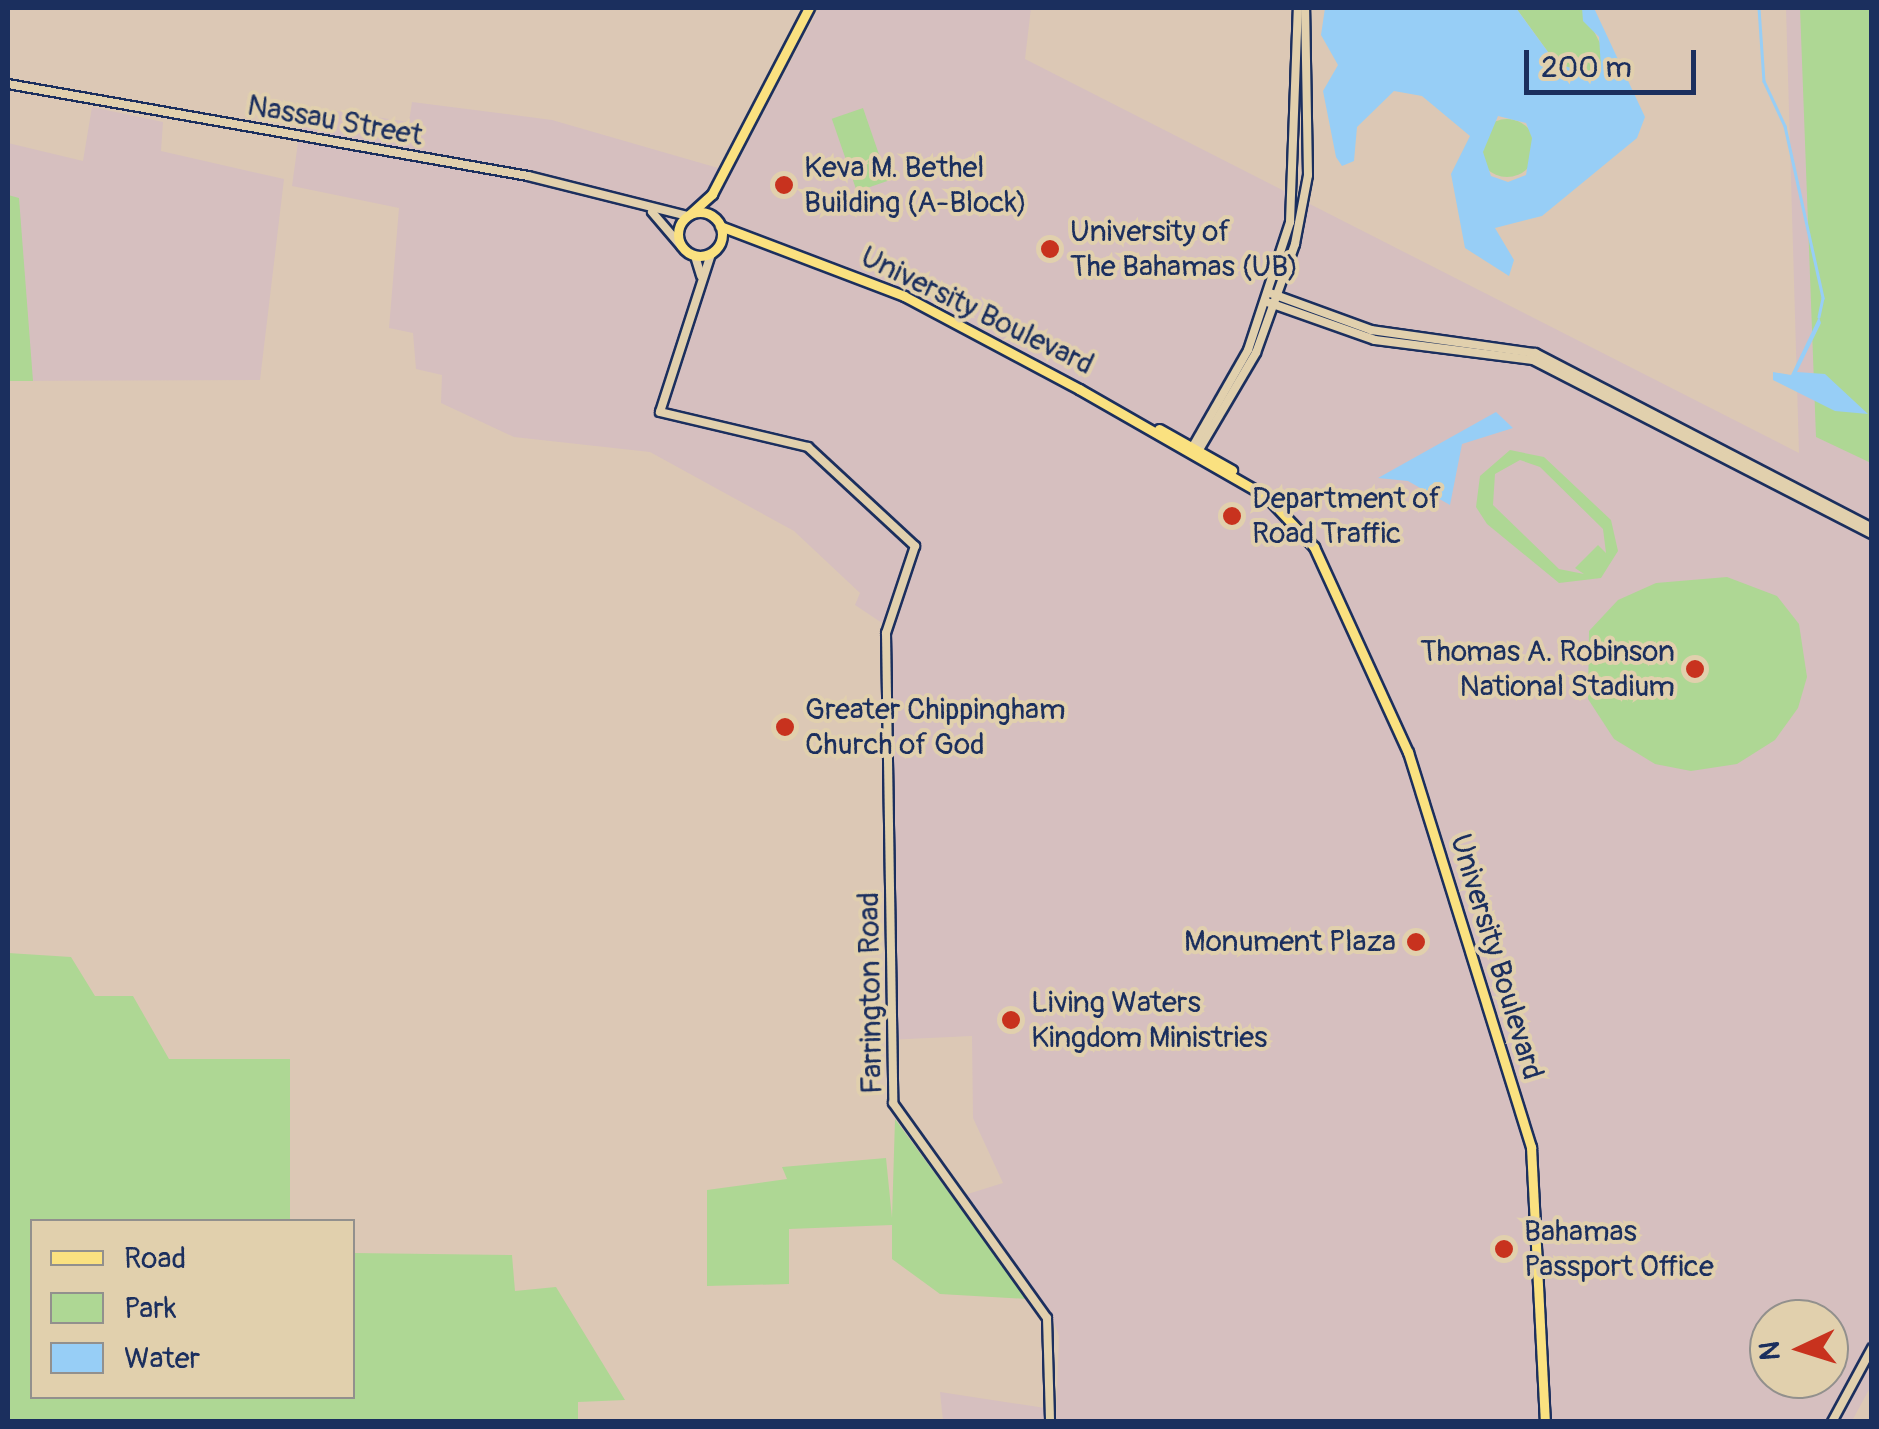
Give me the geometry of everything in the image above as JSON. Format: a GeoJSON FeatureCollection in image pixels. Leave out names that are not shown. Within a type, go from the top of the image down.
{"type":"FeatureCollection","features":[{"type":"Feature","properties":{"kind":"main road"},"geometry":{"type":"LineString","coordinates":[[681,246],[689,215],[712,194],[808,8]]}},
{"type":"Feature","properties":{"kind":"main road"},"geometry":{"type":"LineString","coordinates":[[1194,451],[1269,298],[1298,175],[1302,8]]}},
{"type":"Feature","properties":{"kind":"main road"},"geometry":{"type":"LineString","coordinates":[[1194,451],[1279,302],[1308,174],[1302,8]]}},
{"type":"Feature","properties":{"kind":"main road","name":"Nassau Street"},"geometry":{"type":"LineString","coordinates":[[8,84],[528,176],[652,212],[689,215]]}},
{"type":"Feature","properties":{"kind":"main road"},"geometry":{"type":"LineString","coordinates":[[701,276],[720,243],[720,226],[711,215],[712,194]]}},
{"type":"Feature","properties":{"kind":"main road"},"geometry":{"type":"LineString","coordinates":[[652,212],[681,246],[696,256],[711,254]]}},
{"type":"Feature","properties":{"kind":"main road"},"geometry":{"type":"LineString","coordinates":[[689,215],[711,215]]}},
{"type":"Feature","properties":{"kind":"main road","name":"University Boulevard"},"geometry":{"type":"LineString","coordinates":[[720,226],[742,240],[904,296],[1194,451],[1258,491],[1294,520],[1330,571],[1408,752],[1463,916],[1536,1178],[1544,1422]]}},
{"type":"Feature","properties":{"kind":"main road","name":"University Boulevard"},"geometry":{"type":"LineString","coordinates":[[720,243],[742,240]]}},
{"type":"Feature","properties":{"kind":"main road"},"geometry":{"type":"LineString","coordinates":[[696,256],[701,276]]}},
{"type":"Feature","properties":{"kind":"main road","name":"Farrington Road"},"geometry":{"type":"LineString","coordinates":[[701,276],[660,412],[808,448],[915,546],[886,633],[893,1103],[1047,1318],[1050,1422]]}},
{"type":"Feature","properties":{"kind":"main road"},"geometry":{"type":"LineString","coordinates":[[1269,298],[1404,339],[1533,360],[1872,531]]}},
{"type":"Feature","properties":{"kind":"main road"},"geometry":{"type":"LineString","coordinates":[[1832,1422],[1872,1348]]}},
{"type":"Feature","properties":{"kind":"shaded area"},"geometry":{"type":"Polygon","coordinates":[[[819,8],[1031,8],[1025,59],[1799,453],[1786,8],[1871,8],[1872,1384],[1852,1421],[1056,1421],[1059,1336],[1049,1310],[958,1197],[1003,1183],[973,1118],[972,1036],[886,1040],[882,623],[855,605],[860,593],[794,531],[650,452],[514,437],[441,403],[442,375],[416,369],[413,333],[389,328],[399,208],[292,186],[303,106],[409,122],[412,102],[552,120],[732,172],[819,8]]]}},
{"type":"Feature","properties":{"kind":"shaded area"},"geometry":{"type":"Polygon","coordinates":[[[92,107],[163,122],[161,151],[284,179],[260,380],[8,381],[8,143],[83,161],[92,107]]]}},
{"type":"Feature","properties":{"kind":"shaded area"},"geometry":{"type":"Polygon","coordinates":[[[940,1392],[1045,1408],[1044,1421],[943,1421],[940,1392]]]}},
{"type":"Feature","properties":{"kind":"green space"},"geometry":{"type":"Polygon","coordinates":[[[1516,8],[1582,8],[1603,49],[1601,68],[1588,74],[1556,63],[1516,8]]]}},
{"type":"Feature","properties":{"kind":"green space"},"geometry":{"type":"Polygon","coordinates":[[[1800,8],[1871,8],[1871,463],[1816,437],[1800,8]]]}},
{"type":"Feature","properties":{"kind":"green space"},"geometry":{"type":"Polygon","coordinates":[[[863,108],[888,181],[857,192],[832,119],[863,108]]]}},
{"type":"Feature","properties":{"kind":"green space"},"geometry":{"type":"Polygon","coordinates":[[[1507,119],[1527,128],[1536,148],[1527,168],[1507,177],[1487,168],[1478,148],[1487,128],[1507,119]]]}},
{"type":"Feature","properties":{"kind":"green space"},"geometry":{"type":"Polygon","coordinates":[[[8,195],[19,198],[33,381],[8,381],[8,195]]]}},
{"type":"Feature","properties":{"kind":"green space"},"geometry":{"type":"Polygon","coordinates":[[[1510,450],[1544,457],[1611,520],[1618,551],[1601,578],[1559,583],[1487,524],[1476,507],[1480,476],[1510,450]],[[1520,460],[1495,474],[1493,505],[1559,569],[1584,574],[1575,568],[1598,545],[1606,553],[1603,529],[1540,467],[1520,460]]]}},
{"type":"Feature","properties":{"kind":"green space","name":"Thomas A. Robinson National Stadium"},"geometry":{"type":"Polygon","coordinates":[[[1727,577],[1777,596],[1799,624],[1807,677],[1798,708],[1775,740],[1737,764],[1691,771],[1655,764],[1614,739],[1588,699],[1589,631],[1618,600],[1656,583],[1727,577]]]}},
{"type":"Feature","properties":{"kind":"green space"},"geometry":{"type":"Polygon","coordinates":[[[8,953],[71,957],[95,996],[133,996],[169,1059],[290,1059],[290,1219],[30,1219],[30,1399],[355,1399],[355,1253],[512,1255],[515,1291],[556,1287],[625,1400],[578,1402],[578,1422],[8,1421],[8,953]]]}},
{"type":"Feature","properties":{"kind":"green space"},"geometry":{"type":"Polygon","coordinates":[[[895,1119],[1027,1299],[940,1294],[892,1259],[892,1225],[789,1229],[789,1284],[707,1286],[707,1190],[787,1179],[782,1167],[886,1158],[892,1218],[895,1119]]]}},
{"type":"Feature","properties":{"kind":"water"},"geometry":{"type":"Polygon","coordinates":[[[1325,8],[1516,8],[1556,63],[1588,74],[1601,67],[1599,37],[1583,21],[1582,8],[1594,8],[1645,117],[1637,138],[1542,216],[1495,228],[1514,260],[1509,276],[1465,248],[1451,174],[1470,136],[1422,96],[1394,91],[1357,127],[1354,161],[1342,166],[1336,157],[1323,91],[1338,65],[1321,35],[1325,8]],[[1498,116],[1483,152],[1491,176],[1508,182],[1526,175],[1532,138],[1526,123],[1498,116]]]}},
{"type":"Feature","properties":{"kind":"water"},"geometry":{"type":"Polygon","coordinates":[[[1819,317],[1821,323],[1797,372],[1825,374],[1868,414],[1835,411],[1773,380],[1773,372],[1791,375],[1819,317]]]}},
{"type":"Feature","properties":{"kind":"water"},"geometry":{"type":"Polygon","coordinates":[[[1496,412],[1513,428],[1462,444],[1450,505],[1408,481],[1378,478],[1496,412]]]}},
{"type":"Feature","properties":{"kind":"waterway"},"geometry":{"type":"LineString","coordinates":[[1759,8],[1764,81],[1785,126],[1823,298],[1819,317]]}},
{"type":"Feature","properties":{"kind":"place","name":"Keva M. Bethel Building (A-Block)"},"geometry":{"type":"Point","coordinates":[784,185]}},
{"type":"Feature","properties":{"kind":"place","name":"University of The Bahamas (UB)"},"geometry":{"type":"Point","coordinates":[1050,249]}},
{"type":"Feature","properties":{"kind":"place","name":"Department of Road Traffic"},"geometry":{"type":"Point","coordinates":[1232,516]}},
{"type":"Feature","properties":{"kind":"place","name":"Thomas A. Robinson National Stadium"},"geometry":{"type":"Point","coordinates":[1695,669]}},
{"type":"Feature","properties":{"kind":"place","name":"Greater Chippingham Church of God"},"geometry":{"type":"Point","coordinates":[785,727]}},
{"type":"Feature","properties":{"kind":"place","name":"Monument Plaza"},"geometry":{"type":"Point","coordinates":[1416,942]}},
{"type":"Feature","properties":{"kind":"place","name":"Living Waters Kingdom Ministries"},"geometry":{"type":"Point","coordinates":[1011,1020]}},
{"type":"Feature","properties":{"kind":"place","name":"Bahamas Passport Office"},"geometry":{"type":"Point","coordinates":[1504,1249]}}]}
